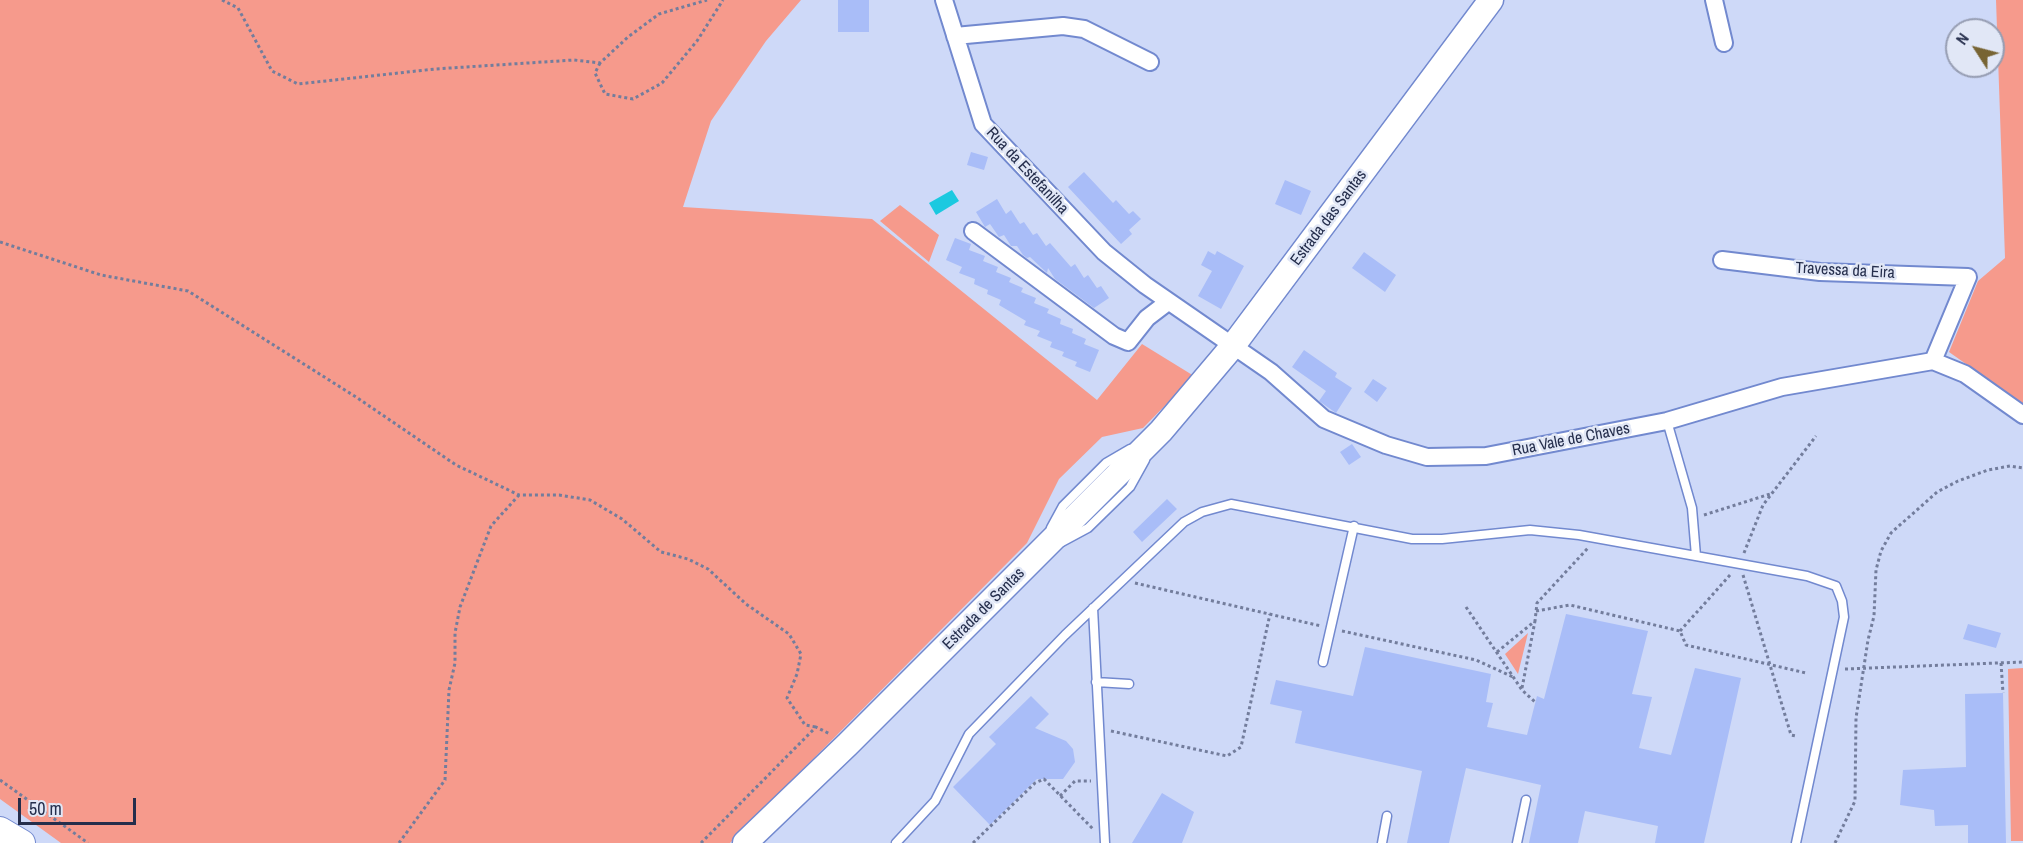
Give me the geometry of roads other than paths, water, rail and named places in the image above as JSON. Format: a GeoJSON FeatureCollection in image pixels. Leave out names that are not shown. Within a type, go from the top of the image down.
{"type":"FeatureCollection","features":[{"type":"Feature","properties":{"kind":"main road","name":"Estrada das Santas"},"geometry":{"type":"LineString","coordinates":[[1161,431],[1232,347],[1491,0]]}},
{"type":"Feature","properties":{"kind":"main road","name":"Estrada de Santas"},"geometry":{"type":"LineString","coordinates":[[745,843],[806,786],[1161,431]]}},
{"type":"Feature","properties":{"kind":"main road","name":"Estrada de Santas"},"geometry":{"type":"LineString","coordinates":[[758,843],[806,786]]}},
{"type":"Feature","properties":{"kind":"main road"},"geometry":{"type":"LineString","coordinates":[[0,831],[14,843]]}},
{"type":"Feature","properties":{"kind":"main road"},"geometry":{"type":"LineString","coordinates":[[0,831],[22,843]]}},
{"type":"Feature","properties":{"kind":"street","name":"Rua da Estefanilha"},"geometry":{"type":"LineString","coordinates":[[944,0],[983,124],[1104,252],[1168,302],[1232,347]]}},
{"type":"Feature","properties":{"kind":"street"},"geometry":{"type":"LineString","coordinates":[[1714,0],[1724,43]]}},
{"type":"Feature","properties":{"kind":"street"},"geometry":{"type":"LineString","coordinates":[[955,36],[1063,26],[1084,29],[1149,62]]}},
{"type":"Feature","properties":{"kind":"street"},"geometry":{"type":"LineString","coordinates":[[973,231],[1114,336],[1128,342],[1147,318],[1168,302]]}},
{"type":"Feature","properties":{"kind":"street","name":"Travessa da Eira"},"geometry":{"type":"LineString","coordinates":[[1722,260],[1820,272],[1968,277],[1933,361]]}},
{"type":"Feature","properties":{"kind":"street","name":"Rua Vale de Chaves"},"geometry":{"type":"LineString","coordinates":[[1232,347],[1271,372],[1324,419],[1386,445],[1427,457],[1486,456],[1667,421],[1782,387],[1933,361]]}},
{"type":"Feature","properties":{"kind":"street"},"geometry":{"type":"LineString","coordinates":[[1933,361],[1965,374],[2023,415]]}},
{"type":"Feature","properties":{"kind":"lane"},"geometry":{"type":"LineString","coordinates":[[1667,421],[1693,518],[1696,556]]}},
{"type":"Feature","properties":{"kind":"lane"},"geometry":{"type":"LineString","coordinates":[[896,843],[935,801],[969,734],[1093,608],[1184,522],[1202,512],[1231,504],[1412,539],[1442,539],[1530,530],[1598,538],[1814,578],[1836,586],[1842,601],[1844,617],[1831,669],[1796,843]]}},
{"type":"Feature","properties":{"kind":"lane"},"geometry":{"type":"LineString","coordinates":[[1323,662],[1354,526]]}},
{"type":"Feature","properties":{"kind":"lane"},"geometry":{"type":"LineString","coordinates":[[1093,608],[1105,843]]}},
{"type":"Feature","properties":{"kind":"lane"},"geometry":{"type":"LineString","coordinates":[[1096,682],[1129,684]]}},
{"type":"Feature","properties":{"kind":"lane"},"geometry":{"type":"LineString","coordinates":[[1517,843],[1526,800]]}},
{"type":"Feature","properties":{"kind":"lane"},"geometry":{"type":"LineString","coordinates":[[1382,843],[1388,816]]}},
{"type":"Feature","properties":{"kind":"water"},"geometry":{"type":"Polygon","coordinates":[[[952,190],[959,201],[936,215],[929,203],[952,190]]]}}]}
